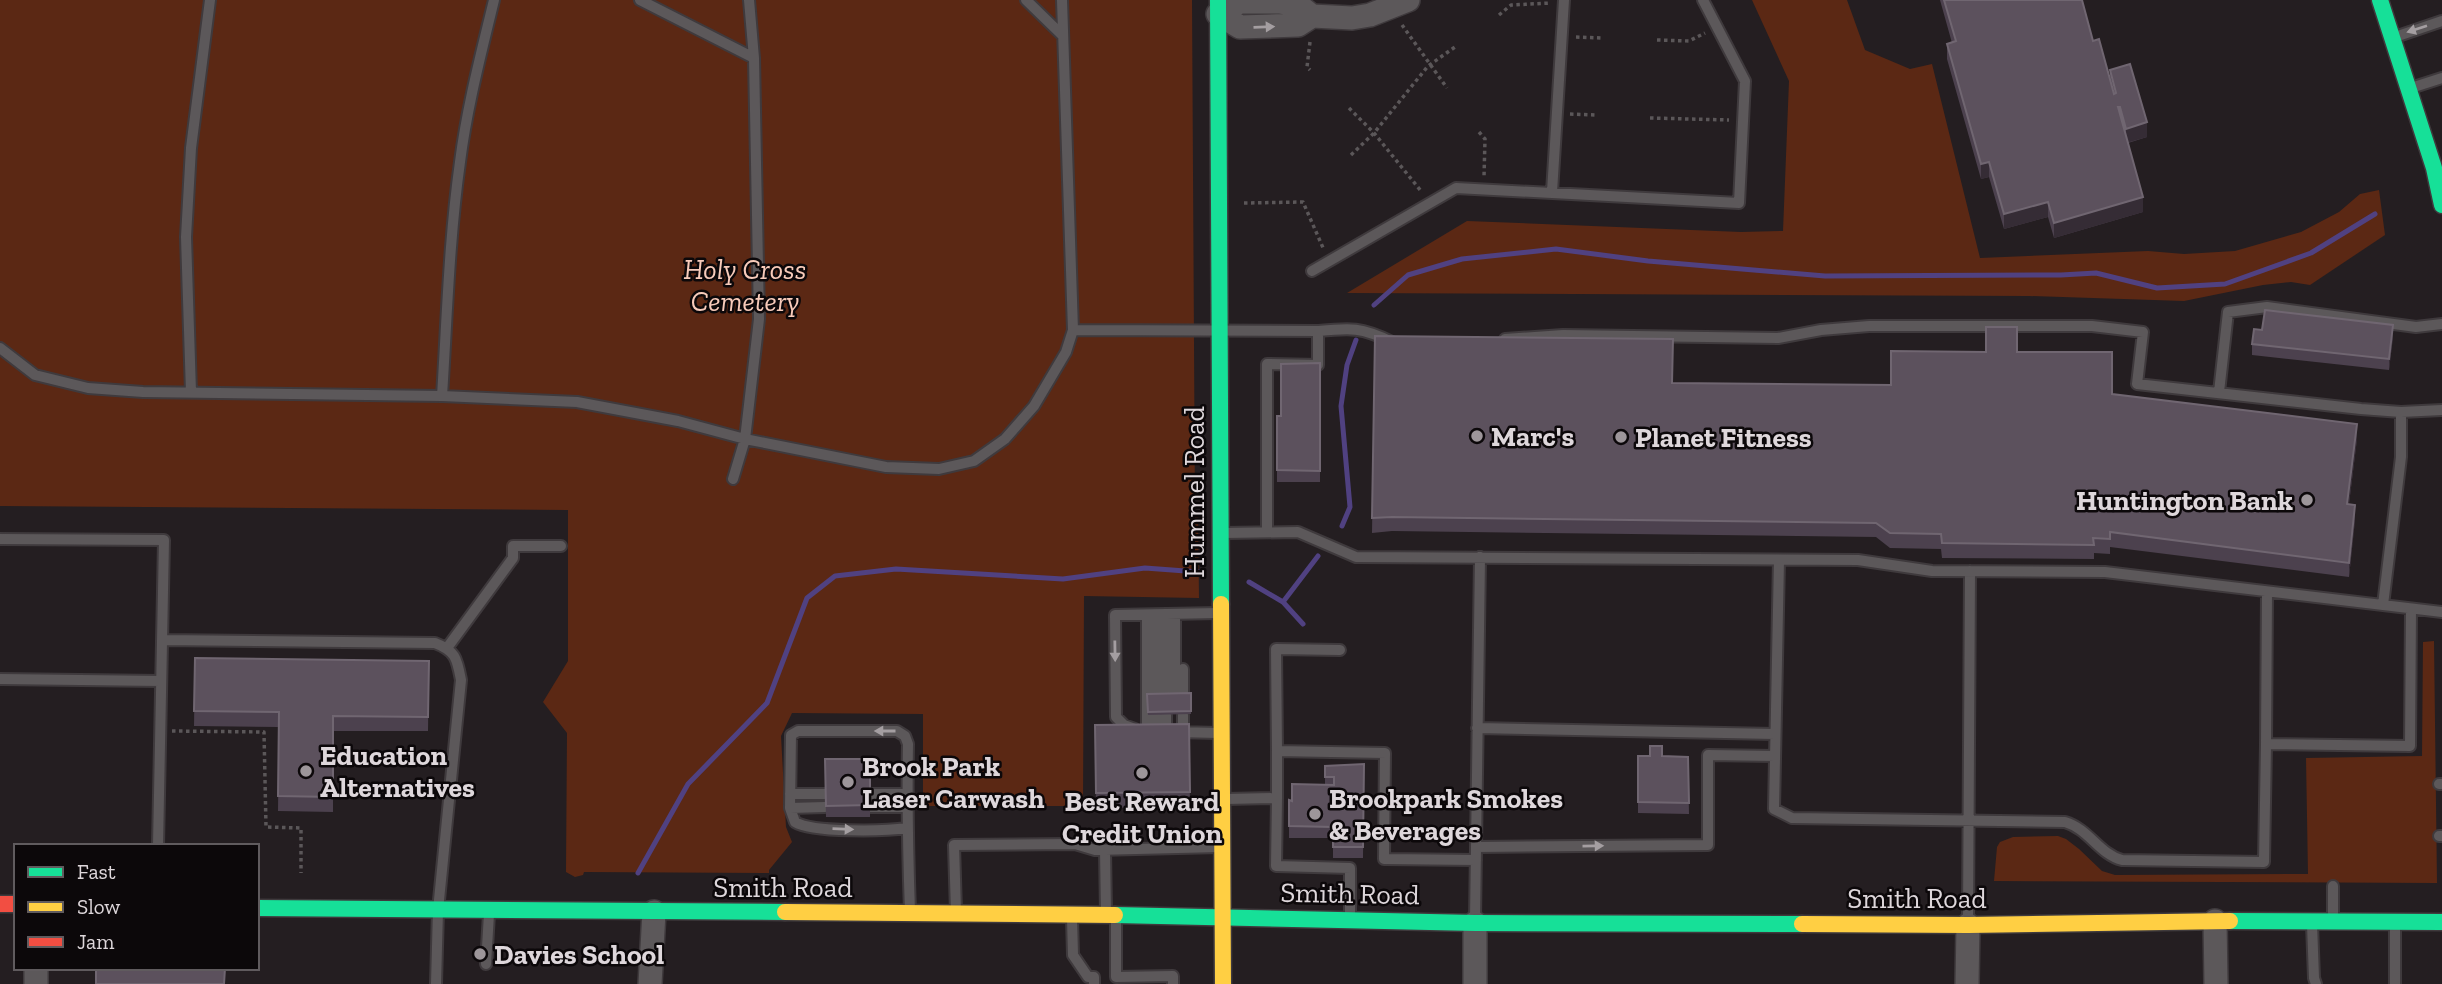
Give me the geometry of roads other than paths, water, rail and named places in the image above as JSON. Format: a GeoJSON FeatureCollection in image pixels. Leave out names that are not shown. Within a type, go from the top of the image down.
{"type":"FeatureCollection","features":[{"type":"Feature","properties":{"kind":"main road"},"geometry":{"type":"LineString","coordinates":[[2380,0],[2434,168],[2442,205]]}},
{"type":"Feature","properties":{"kind":"main road","name":"Hummel Road"},"geometry":{"type":"LineString","coordinates":[[1218,7],[1223,984]]}},
{"type":"Feature","properties":{"kind":"main road","name":"Smith Road"},"geometry":{"type":"LineString","coordinates":[[259,908],[1223,916],[1475,923],[1968,925],[2216,921],[2442,922]]}},
{"type":"Feature","properties":{"kind":"street"},"geometry":{"type":"LineString","coordinates":[[1218,7],[1240,2],[1298,5],[1311,24],[1370,15],[1404,1]]}},
{"type":"Feature","properties":{"kind":"street"},"geometry":{"type":"LineString","coordinates":[[650,984],[654,912]]}},
{"type":"Feature","properties":{"kind":"street"},"geometry":{"type":"LineString","coordinates":[[2216,921],[2216,984]]}},
{"type":"Feature","properties":{"kind":"street"},"geometry":{"type":"LineString","coordinates":[[1475,923],[1475,984]]}},
{"type":"Feature","properties":{"kind":"street"},"geometry":{"type":"LineString","coordinates":[[1968,925],[1968,984]]}},
{"type":"Feature","properties":{"kind":"lane"},"geometry":{"type":"LineString","coordinates":[[191,392],[186,237],[191,148],[210,0]]}},
{"type":"Feature","properties":{"kind":"lane"},"geometry":{"type":"LineString","coordinates":[[442,396],[449,264],[460,162],[474,79],[494,0]]}},
{"type":"Feature","properties":{"kind":"lane"},"geometry":{"type":"LineString","coordinates":[[639,0],[754,58]]}},
{"type":"Feature","properties":{"kind":"lane"},"geometry":{"type":"LineString","coordinates":[[733,479],[745,439],[759,319],[754,58],[749,0]]}},
{"type":"Feature","properties":{"kind":"lane"},"geometry":{"type":"LineString","coordinates":[[1026,0],[1062,34]]}},
{"type":"Feature","properties":{"kind":"lane"},"geometry":{"type":"LineString","coordinates":[[0,348],[35,375],[88,388],[143,392],[442,396],[577,402],[678,421],[745,439],[886,467],[939,469],[974,461],[1005,439],[1034,407],[1066,352],[1073,331],[1062,0]]}},
{"type":"Feature","properties":{"kind":"lane"},"geometry":{"type":"LineString","coordinates":[[1552,192],[1564,0]]}},
{"type":"Feature","properties":{"kind":"lane"},"geometry":{"type":"LineString","coordinates":[[1312,271],[1456,188],[1739,203],[1745,81],[1703,0]]}},
{"type":"Feature","properties":{"kind":"lane"},"geometry":{"type":"LineString","coordinates":[[2392,37],[2442,21]]}},
{"type":"Feature","properties":{"kind":"lane"},"geometry":{"type":"LineString","coordinates":[[2408,88],[2442,78]]}},
{"type":"Feature","properties":{"kind":"lane"},"geometry":{"type":"LineString","coordinates":[[2219,392],[2228,312],[2267,307],[2416,327],[2442,324]]}},
{"type":"Feature","properties":{"kind":"lane"},"geometry":{"type":"LineString","coordinates":[[1492,341],[1563,335],[1778,338],[1821,330],[1868,326],[2092,326],[2143,332],[2137,384],[2361,410],[2442,410]]}},
{"type":"Feature","properties":{"kind":"lane"},"geometry":{"type":"LineString","coordinates":[[1073,331],[1318,331],[1353,328],[1394,342],[1406,343]]}},
{"type":"Feature","properties":{"kind":"lane"},"geometry":{"type":"LineString","coordinates":[[1267,532],[1267,364],[1318,365],[1318,331]]}},
{"type":"Feature","properties":{"kind":"lane"},"geometry":{"type":"LineString","coordinates":[[2383,605],[2401,457],[2401,412]]}},
{"type":"Feature","properties":{"kind":"lane"},"geometry":{"type":"LineString","coordinates":[[1221,533],[1305,534],[1342,553],[1356,557],[1858,560],[1932,571],[2105,572],[2442,612]]}},
{"type":"Feature","properties":{"kind":"lane"},"geometry":{"type":"LineString","coordinates":[[0,539],[164,540],[158,844]]}},
{"type":"Feature","properties":{"kind":"lane"},"geometry":{"type":"LineString","coordinates":[[447,648],[513,558],[513,546],[561,545]]}},
{"type":"Feature","properties":{"kind":"lane"},"geometry":{"type":"LineString","coordinates":[[1475,923],[1480,557]]}},
{"type":"Feature","properties":{"kind":"lane"},"geometry":{"type":"LineString","coordinates":[[1779,560],[1774,809],[1792,818],[2065,822],[2081,828],[2107,853],[2122,860],[2264,862],[2267,592]]}},
{"type":"Feature","properties":{"kind":"lane"},"geometry":{"type":"LineString","coordinates":[[1968,925],[1970,571]]}},
{"type":"Feature","properties":{"kind":"lane"},"geometry":{"type":"LineString","coordinates":[[2266,744],[2410,746],[2411,609]]}},
{"type":"Feature","properties":{"kind":"lane"},"geometry":{"type":"LineString","coordinates":[[1221,613],[1115,615],[1116,717],[1124,725],[1166,732],[1222,733]]}},
{"type":"Feature","properties":{"kind":"lane"},"geometry":{"type":"LineString","coordinates":[[1165,615],[1170,697],[1165,615]]}},
{"type":"Feature","properties":{"kind":"lane"},"geometry":{"type":"LineString","coordinates":[[1165,615],[1166,732]]}},
{"type":"Feature","properties":{"kind":"lane"},"geometry":{"type":"LineString","coordinates":[[162,640],[435,643],[447,648],[457,660],[461,680],[438,910],[436,984]]}},
{"type":"Feature","properties":{"kind":"lane"},"geometry":{"type":"LineString","coordinates":[[1340,650],[1276,649],[1276,866],[1350,868],[1350,920]]}},
{"type":"Feature","properties":{"kind":"lane"},"geometry":{"type":"LineString","coordinates":[[0,679],[162,681]]}},
{"type":"Feature","properties":{"kind":"lane"},"geometry":{"type":"LineString","coordinates":[[1166,732],[1170,715],[1166,732]]}},
{"type":"Feature","properties":{"kind":"lane"},"geometry":{"type":"LineString","coordinates":[[1478,728],[1775,734]]}},
{"type":"Feature","properties":{"kind":"lane"},"geometry":{"type":"LineString","coordinates":[[908,828],[809,828],[795,822],[790,808],[791,735],[799,731],[897,731],[905,736],[908,744],[910,914]]}},
{"type":"Feature","properties":{"kind":"lane"},"geometry":{"type":"LineString","coordinates":[[1277,751],[1385,753],[1384,859],[1476,860]]}},
{"type":"Feature","properties":{"kind":"lane"},"geometry":{"type":"LineString","coordinates":[[1476,847],[1708,845],[1708,755],[1775,756]]}},
{"type":"Feature","properties":{"kind":"lane"},"geometry":{"type":"LineString","coordinates":[[790,794],[825,794]]}},
{"type":"Feature","properties":{"kind":"lane"},"geometry":{"type":"LineString","coordinates":[[870,794],[907,794]]}},
{"type":"Feature","properties":{"kind":"lane"},"geometry":{"type":"LineString","coordinates":[[1222,799],[1277,798]]}},
{"type":"Feature","properties":{"kind":"lane"},"geometry":{"type":"LineString","coordinates":[[790,808],[825,807]]}},
{"type":"Feature","properties":{"kind":"lane"},"geometry":{"type":"LineString","coordinates":[[870,807],[907,807]]}},
{"type":"Feature","properties":{"kind":"lane"},"geometry":{"type":"LineString","coordinates":[[956,915],[954,845],[1076,844],[1095,850],[1223,847]]}},
{"type":"Feature","properties":{"kind":"lane"},"geometry":{"type":"LineString","coordinates":[[1105,850],[1116,977]]}},
{"type":"Feature","properties":{"kind":"lane"},"geometry":{"type":"LineString","coordinates":[[2333,886],[2333,922]]}},
{"type":"Feature","properties":{"kind":"lane"},"geometry":{"type":"LineString","coordinates":[[486,964],[489,910]]}},
{"type":"Feature","properties":{"kind":"lane"},"geometry":{"type":"LineString","coordinates":[[1072,915],[1073,956],[1088,977],[1094,981],[1116,977],[1173,976],[1173,984]]}},
{"type":"Feature","properties":{"kind":"lane"},"geometry":{"type":"LineString","coordinates":[[2312,922],[2316,984]]}},
{"type":"Feature","properties":{"kind":"lane"},"geometry":{"type":"LineString","coordinates":[[2395,922],[2395,984]]}},
{"type":"Feature","properties":{"kind":"waterway"},"geometry":{"type":"LineString","coordinates":[[1374,305],[1408,275],[1462,259],[1556,249],[1648,261],[1825,276],[2096,273],[2157,288],[2225,284],[2311,253],[2375,214]]}},
{"type":"Feature","properties":{"kind":"waterway"},"geometry":{"type":"LineString","coordinates":[[1342,526],[1350,507],[1341,406],[1347,365],[1356,340]]}},
{"type":"Feature","properties":{"kind":"waterway"},"geometry":{"type":"LineString","coordinates":[[1249,582],[1283,602],[1318,556]]}},
{"type":"Feature","properties":{"kind":"waterway"},"geometry":{"type":"LineString","coordinates":[[638,873],[688,784],[767,703],[807,598],[835,576],[896,569],[1063,579],[1145,568],[1199,572]]}},
{"type":"Feature","properties":{"kind":"waterway"},"geometry":{"type":"LineString","coordinates":[[1283,602],[1303,624]]}},
{"type":"Feature","properties":{"kind":"place","name":"Marc's"},"geometry":{"type":"Point","coordinates":[1477,436]}},
{"type":"Feature","properties":{"kind":"place","name":"Planet Fitness"},"geometry":{"type":"Point","coordinates":[1621,437]}},
{"type":"Feature","properties":{"kind":"place","name":"Huntington Bank"},"geometry":{"type":"Point","coordinates":[2307,500]}},
{"type":"Feature","properties":{"kind":"place","name":"Education Alternatives"},"geometry":{"type":"Point","coordinates":[306,771]}},
{"type":"Feature","properties":{"kind":"place","name":"Best Reward Credit Union"},"geometry":{"type":"Point","coordinates":[1142,773]}},
{"type":"Feature","properties":{"kind":"place","name":"Brook Park Laser Carwash"},"geometry":{"type":"Point","coordinates":[848,782]}},
{"type":"Feature","properties":{"kind":"place","name":"Brookpark Smokes & Beverages"},"geometry":{"type":"Point","coordinates":[1315,814]}},
{"type":"Feature","properties":{"kind":"place","name":"Davies School"},"geometry":{"type":"Point","coordinates":[480,954]}},
{"type":"Feature","properties":{"kind":"park label","name":"Holy Cross Cemetery"},"geometry":{"type":"Point","coordinates":[745,285]}}]}
